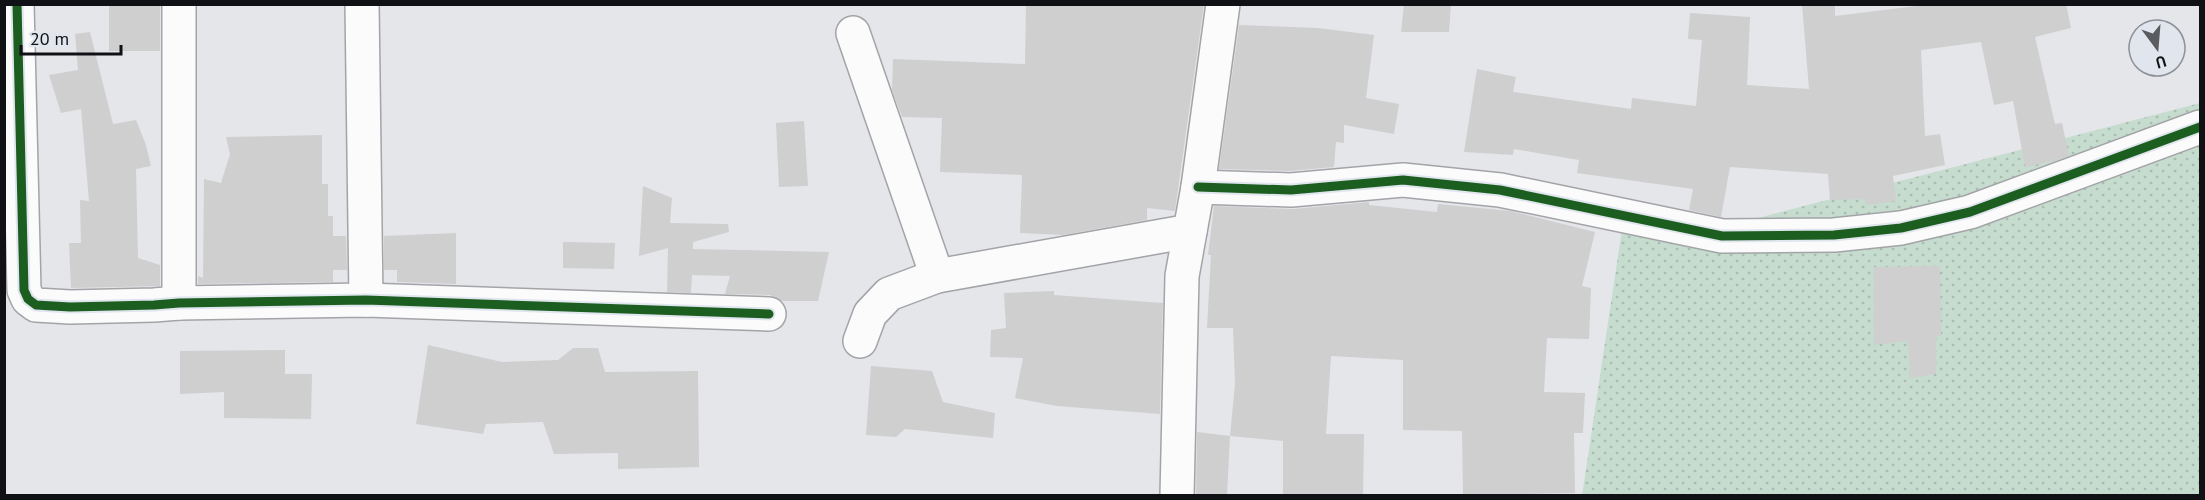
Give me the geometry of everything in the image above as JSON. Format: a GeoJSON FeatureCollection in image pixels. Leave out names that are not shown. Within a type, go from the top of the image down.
{"type":"FeatureCollection","features":[{"type":"Feature","properties":{"kind":"street"},"geometry":{"type":"LineString","coordinates":[[17,4],[12,94],[24,290],[28,299],[36,305],[70,307],[366,300],[769,314]]}},
{"type":"Feature","properties":{"kind":"street"},"geometry":{"type":"LineString","coordinates":[[179,4],[179,303]]}},
{"type":"Feature","properties":{"kind":"street"},"geometry":{"type":"LineString","coordinates":[[362,4],[366,300]]}},
{"type":"Feature","properties":{"kind":"street"},"geometry":{"type":"LineString","coordinates":[[1177,495],[1182,276],[1198,187],[1223,4]]}},
{"type":"Feature","properties":{"kind":"street"},"geometry":{"type":"LineString","coordinates":[[853,33],[937,276]]}},
{"type":"Feature","properties":{"kind":"street"},"geometry":{"type":"LineString","coordinates":[[1198,187],[1291,190],[1403,180],[1500,190],[1722,236],[1834,235],[1901,228],[1970,212],[2200,127]]}},
{"type":"Feature","properties":{"kind":"street"},"geometry":{"type":"LineString","coordinates":[[860,341],[870,314],[889,294],[937,276],[1190,231]]}},
{"type":"Feature","properties":{"kind":"green space"},"geometry":{"type":"Polygon","coordinates":[[[2200,103],[2200,495],[1582,496],[1624,216],[1704,232],[2200,103]]]}},
{"type":"Feature","properties":{"kind":"building"},"geometry":{"type":"Polygon","coordinates":[[[109,4],[160,4],[160,51],[109,51],[109,4]]]}},
{"type":"Feature","properties":{"kind":"building"},"geometry":{"type":"Polygon","coordinates":[[[1026,4],[1204,4],[1175,211],[1147,208],[1147,220],[1063,235],[1020,233],[1022,175],[940,172],[942,118],[902,117],[892,90],[893,59],[1025,64],[1026,4]]]}},
{"type":"Feature","properties":{"kind":"building"},"geometry":{"type":"Polygon","coordinates":[[[1404,4],[1451,4],[1449,32],[1401,32],[1404,4]]]}},
{"type":"Feature","properties":{"kind":"building"},"geometry":{"type":"Polygon","coordinates":[[[1802,4],[1835,4],[1835,16],[1933,4],[2066,4],[2071,28],[2035,37],[2055,124],[2062,123],[2069,156],[2025,167],[2013,101],[1994,105],[1981,42],[1921,50],[1925,136],[1940,134],[1945,165],[1893,176],[1896,201],[1866,205],[1865,199],[1830,200],[1828,174],[1730,167],[1721,217],[1689,210],[1693,189],[1577,173],[1579,160],[1514,149],[1513,155],[1464,152],[1477,69],[1516,77],[1513,92],[1631,109],[1632,98],[1696,106],[1702,40],[1688,39],[1690,13],[1750,17],[1747,85],[1809,89],[1802,4]]]}},
{"type":"Feature","properties":{"kind":"building"},"geometry":{"type":"Polygon","coordinates":[[[1239,25],[1318,28],[1374,35],[1366,98],[1399,104],[1394,134],[1344,125],[1344,143],[1336,142],[1334,167],[1290,171],[1219,169],[1239,25]]]}},
{"type":"Feature","properties":{"kind":"building"},"geometry":{"type":"Polygon","coordinates":[[[90,32],[113,124],[136,120],[146,145],[151,166],[136,169],[138,258],[160,265],[160,286],[71,288],[69,243],[81,243],[80,200],[89,201],[81,109],[61,113],[49,75],[78,70],[75,34],[90,32]]]}},
{"type":"Feature","properties":{"kind":"building"},"geometry":{"type":"Polygon","coordinates":[[[804,121],[808,186],[779,187],[776,123],[804,121]]]}},
{"type":"Feature","properties":{"kind":"building"},"geometry":{"type":"Polygon","coordinates":[[[322,135],[322,184],[328,184],[328,216],[333,216],[333,236],[346,236],[347,270],[333,270],[333,282],[198,284],[198,276],[203,278],[204,179],[221,183],[230,154],[226,137],[322,135]]]}},
{"type":"Feature","properties":{"kind":"building"},"geometry":{"type":"Polygon","coordinates":[[[643,186],[672,198],[670,223],[728,224],[729,232],[693,242],[693,249],[829,252],[818,301],[782,301],[770,295],[725,294],[730,276],[692,275],[691,293],[667,292],[668,248],[639,256],[643,186]]]}},
{"type":"Feature","properties":{"kind":"building"},"geometry":{"type":"Polygon","coordinates":[[[1369,202],[1369,205],[1437,212],[1438,204],[1511,211],[1595,232],[1582,286],[1591,288],[1589,339],[1547,338],[1544,392],[1585,393],[1583,433],[1574,433],[1575,493],[1463,495],[1462,431],[1403,430],[1403,360],[1331,356],[1326,434],[1364,434],[1363,495],[1283,495],[1283,441],[1230,436],[1235,384],[1233,328],[1207,328],[1211,255],[1208,255],[1214,206],[1293,209],[1369,202]]]}},
{"type":"Feature","properties":{"kind":"building"},"geometry":{"type":"Polygon","coordinates":[[[456,233],[456,284],[397,282],[397,270],[384,270],[384,236],[456,233]]]}},
{"type":"Feature","properties":{"kind":"building"},"geometry":{"type":"Polygon","coordinates":[[[563,242],[615,243],[614,269],[563,268],[563,242]]]}},
{"type":"Feature","properties":{"kind":"building"},"geometry":{"type":"Polygon","coordinates":[[[1940,266],[1941,336],[1936,336],[1936,374],[1910,378],[1908,341],[1874,345],[1874,267],[1940,266]]]}},
{"type":"Feature","properties":{"kind":"building"},"geometry":{"type":"Polygon","coordinates":[[[1054,291],[1054,295],[1163,303],[1160,414],[1057,406],[1015,398],[1023,358],[990,357],[991,330],[1006,328],[1004,293],[1054,291]]]}},
{"type":"Feature","properties":{"kind":"building"},"geometry":{"type":"Polygon","coordinates":[[[428,345],[502,362],[558,360],[573,348],[598,348],[605,372],[698,371],[699,467],[618,469],[618,453],[554,454],[543,422],[486,424],[483,434],[416,424],[428,345]]]}},
{"type":"Feature","properties":{"kind":"building"},"geometry":{"type":"Polygon","coordinates":[[[285,350],[285,374],[312,374],[311,419],[224,418],[224,392],[180,394],[180,351],[285,350]]]}},
{"type":"Feature","properties":{"kind":"building"},"geometry":{"type":"Polygon","coordinates":[[[871,366],[932,371],[943,402],[995,413],[993,438],[905,429],[896,437],[866,435],[871,366]]]}},
{"type":"Feature","properties":{"kind":"building"},"geometry":{"type":"Polygon","coordinates":[[[1197,432],[1230,436],[1227,495],[1196,495],[1197,432]]]}},
{"type":"Feature","properties":{"kind":"cycle path"},"geometry":{"type":"LineString","coordinates":[[17,4],[24,290],[28,299],[36,305],[70,307],[366,300],[769,314]]}},
{"type":"Feature","properties":{"kind":"cycle path"},"geometry":{"type":"LineString","coordinates":[[1198,187],[1291,190],[1403,180],[1500,190],[1722,236],[1834,235],[1901,228],[1970,212],[2200,127]]}}]}
